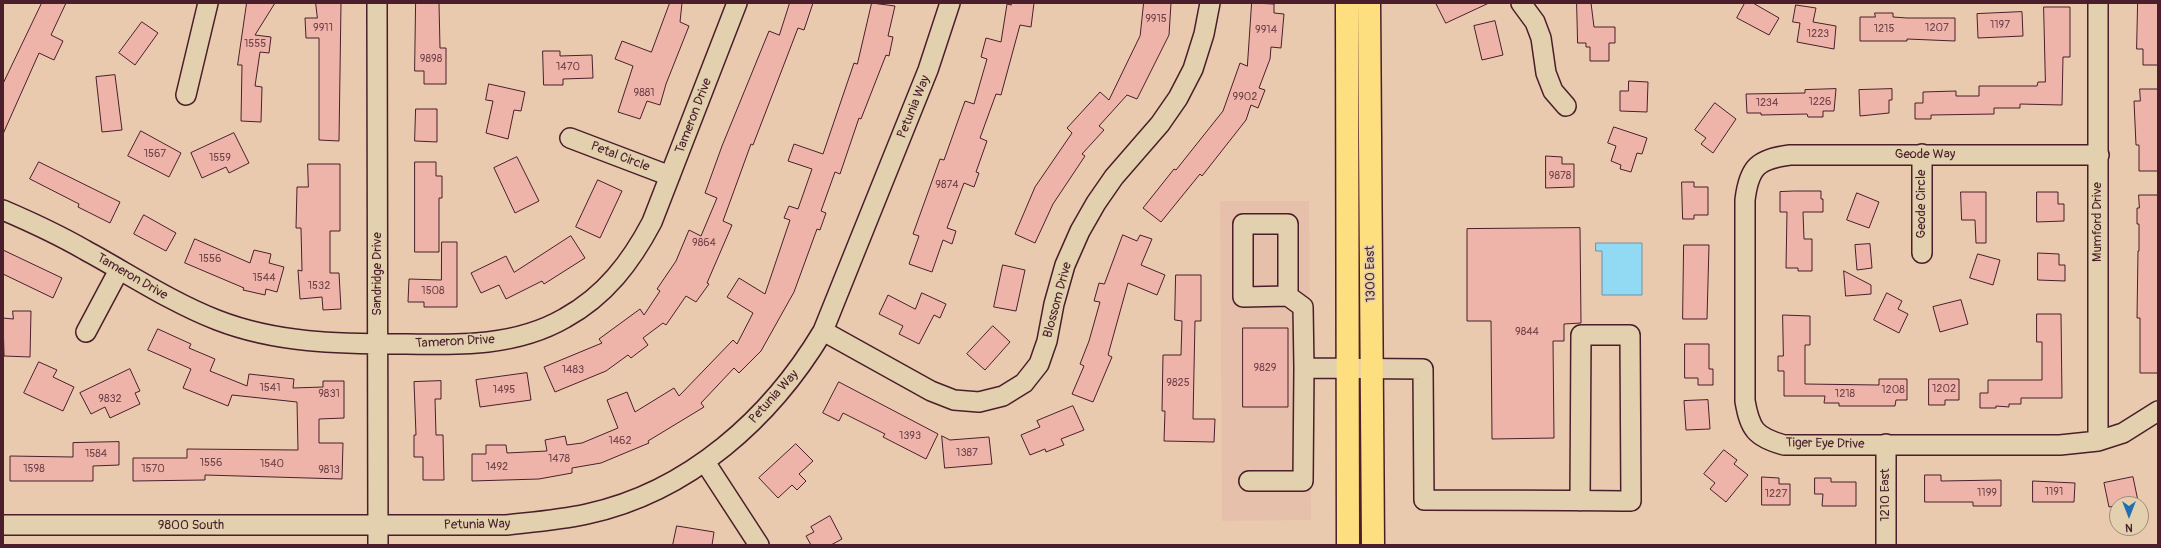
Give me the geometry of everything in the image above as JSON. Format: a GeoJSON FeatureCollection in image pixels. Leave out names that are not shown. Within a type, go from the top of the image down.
{"type":"FeatureCollection","features":[{"type":"Feature","properties":{"kind":"main road","name":"1300 East"},"geometry":{"type":"LineString","coordinates":[[1347,3],[1349,368],[1348,545]]}},
{"type":"Feature","properties":{"kind":"main road","name":"1300 East"},"geometry":{"type":"LineString","coordinates":[[1369,3],[1369,181],[1373,369],[1373,545]]}},
{"type":"Feature","properties":{"kind":"street"},"geometry":{"type":"LineString","coordinates":[[186,95],[208,3]]}},
{"type":"Feature","properties":{"kind":"street","name":"Sandridge Drive"},"geometry":{"type":"LineString","coordinates":[[377,3],[378,545]]}},
{"type":"Feature","properties":{"kind":"street","name":"Tameron Drive"},"geometry":{"type":"LineString","coordinates":[[3,210],[53,233],[180,304],[218,320],[254,332],[290,339],[325,343],[457,345],[496,342],[533,332],[564,319],[592,300],[616,278],[638,248],[652,222],[738,3]]}},
{"type":"Feature","properties":{"kind":"street","name":"Petunia Way"},"geometry":{"type":"LineString","coordinates":[[379,526],[506,525],[588,514],[630,502],[669,483],[705,462],[736,437],[786,387],[806,359],[823,330],[834,306],[928,70],[950,3]]}},
{"type":"Feature","properties":{"kind":"street","name":"Blossom Drive"},"geometry":{"type":"LineString","coordinates":[[823,330],[931,391],[954,400],[979,402],[997,398],[1024,383],[1039,364],[1047,341],[1054,304],[1066,265],[1080,231],[1096,203],[1114,177],[1160,124],[1178,98],[1197,55],[1204,34],[1210,3]]}},
{"type":"Feature","properties":{"kind":"street"},"geometry":{"type":"LineString","coordinates":[[1521,3],[1535,22],[1542,38],[1546,73],[1553,91],[1566,106]]}},
{"type":"Feature","properties":{"kind":"street","name":"Mumford Drive"},"geometry":{"type":"LineString","coordinates":[[2098,3],[2098,441]]}},
{"type":"Feature","properties":{"kind":"street","name":"Petal Circle"},"geometry":{"type":"LineString","coordinates":[[570,138],[670,176]]}},
{"type":"Feature","properties":{"kind":"street","name":"Geode Circle"},"geometry":{"type":"LineString","coordinates":[[1922,154],[1922,253]]}},
{"type":"Feature","properties":{"kind":"street","name":"Geode Way"},"geometry":{"type":"LineString","coordinates":[[1754,167],[1771,158],[1790,155],[2099,155]]}},
{"type":"Feature","properties":{"kind":"street","name":"Tiger Eye Drive"},"geometry":{"type":"LineString","coordinates":[[1754,167],[1747,183],[1746,200],[1745,401],[1748,417],[1754,432],[1768,441],[1784,445],[2060,445],[2098,441],[2123,433],[2158,412]]}},
{"type":"Feature","properties":{"kind":"street"},"geometry":{"type":"LineString","coordinates":[[86,332],[120,270]]}},
{"type":"Feature","properties":{"kind":"street"},"geometry":{"type":"LineString","coordinates":[[1249,481],[1303,481],[1303,307],[1288,296]]}},
{"type":"Feature","properties":{"kind":"street"},"geometry":{"type":"LineString","coordinates":[[1304,368],[1423,369],[1424,500],[1631,501],[1630,335],[1581,335],[1580,500]]}},
{"type":"Feature","properties":{"kind":"street","name":"1210 East"},"geometry":{"type":"LineString","coordinates":[[1886,444],[1886,545]]}},
{"type":"Feature","properties":{"kind":"street"},"geometry":{"type":"LineString","coordinates":[[705,462],[759,545]]}},
{"type":"Feature","properties":{"kind":"street","name":"9800 South"},"geometry":{"type":"LineString","coordinates":[[3,525],[379,526]]}},
{"type":"Feature","properties":{"kind":"shaded area"},"geometry":{"type":"Polygon","coordinates":[[[1220,201],[1309,201],[1311,520],[1222,521],[1220,201]]]}},
{"type":"Feature","properties":{"kind":"water"},"geometry":{"type":"Polygon","coordinates":[[[1596,243],[1642,243],[1642,295],[1602,295],[1602,251],[1596,251],[1596,243]]]}},
{"type":"Feature","properties":{"kind":"building"},"geometry":{"type":"Polygon","coordinates":[[[42,3],[66,3],[51,35],[63,41],[54,60],[39,53],[3,134],[3,84],[42,3]]]}},
{"type":"Feature","properties":{"kind":"building"},"geometry":{"type":"Polygon","coordinates":[[[247,3],[275,3],[255,35],[271,37],[269,53],[260,52],[255,86],[262,87],[261,122],[241,121],[242,65],[238,65],[247,3]]]}},
{"type":"Feature","properties":{"kind":"building"},"geometry":{"type":"Polygon","coordinates":[[[316,3],[341,3],[339,141],[319,140],[319,38],[306,38],[305,18],[317,18],[316,3]]]}},
{"type":"Feature","properties":{"kind":"building"},"geometry":{"type":"Polygon","coordinates":[[[416,3],[439,3],[440,48],[446,48],[446,84],[424,84],[424,71],[415,71],[416,3]]]}},
{"type":"Feature","properties":{"kind":"building"},"geometry":{"type":"Polygon","coordinates":[[[670,3],[682,3],[680,22],[689,26],[666,84],[660,105],[647,101],[640,119],[618,112],[633,66],[615,59],[622,41],[651,52],[670,3]]]}},
{"type":"Feature","properties":{"kind":"building"},"geometry":{"type":"Polygon","coordinates":[[[790,3],[813,3],[804,30],[798,28],[753,145],[751,144],[723,221],[732,225],[707,283],[709,284],[696,302],[686,296],[666,325],[663,323],[643,338],[648,345],[631,358],[628,355],[606,371],[555,392],[544,367],[602,343],[599,339],[640,309],[644,315],[660,291],[657,289],[676,261],[689,230],[701,236],[717,198],[705,193],[722,146],[769,31],[779,35],[790,3]]]}},
{"type":"Feature","properties":{"kind":"building"},"geometry":{"type":"Polygon","coordinates":[[[872,3],[895,6],[888,36],[893,37],[889,56],[886,55],[861,119],[859,118],[840,174],[835,172],[821,211],[826,213],[820,230],[817,229],[794,292],[761,351],[739,373],[734,368],[701,403],[704,407],[648,441],[649,443],[601,463],[572,468],[572,473],[539,479],[472,481],[472,454],[486,454],[486,445],[506,445],[507,453],[547,451],[545,440],[565,436],[567,445],[582,443],[618,428],[607,400],[627,392],[635,412],[674,388],[679,396],[733,340],[737,344],[753,313],[727,297],[739,278],[765,294],[790,220],[784,218],[789,206],[798,209],[812,169],[788,161],[794,144],[823,154],[854,63],[857,64],[872,3]]]}},
{"type":"Feature","properties":{"kind":"building"},"geometry":{"type":"Polygon","coordinates":[[[1011,3],[1034,3],[1031,27],[1020,25],[1001,95],[996,94],[980,138],[987,141],[976,172],[979,173],[974,187],[964,183],[947,228],[956,231],[952,244],[943,240],[932,272],[909,264],[919,236],[913,234],[940,159],[944,160],[965,101],[974,104],[987,59],[981,57],[986,38],[1001,42],[1007,4],[1011,5],[1011,3]]]}},
{"type":"Feature","properties":{"kind":"building"},"geometry":{"type":"Polygon","coordinates":[[[1144,3],[1171,3],[1169,35],[1137,99],[1127,95],[1099,126],[1104,130],[1082,154],[1085,156],[1053,204],[1035,243],[1015,234],[1035,187],[1072,133],[1067,128],[1100,92],[1109,100],[1140,36],[1144,3]]]}},
{"type":"Feature","properties":{"kind":"building"},"geometry":{"type":"Polygon","coordinates":[[[1252,3],[1274,4],[1274,13],[1284,14],[1281,48],[1271,47],[1270,59],[1259,88],[1265,90],[1258,108],[1251,105],[1246,120],[1202,176],[1200,174],[1161,222],[1143,208],[1174,169],[1176,170],[1223,111],[1240,63],[1247,66],[1252,3]]]}},
{"type":"Feature","properties":{"kind":"building"},"geometry":{"type":"Polygon","coordinates":[[[1436,3],[1489,3],[1446,23],[1436,3]]]}},
{"type":"Feature","properties":{"kind":"building"},"geometry":{"type":"Polygon","coordinates":[[[1577,3],[1591,3],[1594,27],[1615,27],[1615,43],[1609,43],[1609,61],[1590,61],[1590,47],[1586,47],[1586,43],[1578,43],[1577,3]]]}},
{"type":"Feature","properties":{"kind":"building"},"geometry":{"type":"Polygon","coordinates":[[[1745,3],[1753,3],[1779,18],[1769,35],[1737,18],[1745,3]]]}},
{"type":"Feature","properties":{"kind":"building"},"geometry":{"type":"Polygon","coordinates":[[[2138,3],[2158,3],[2158,65],[2143,65],[2143,49],[2137,49],[2138,3]]]}},
{"type":"Feature","properties":{"kind":"building"},"geometry":{"type":"Polygon","coordinates":[[[1796,5],[1816,8],[1813,22],[1836,26],[1834,49],[1797,42],[1800,23],[1793,22],[1796,5]]]}},
{"type":"Feature","properties":{"kind":"building"},"geometry":{"type":"Polygon","coordinates":[[[2044,7],[2070,7],[2070,57],[2063,57],[2062,105],[2020,104],[2020,108],[1994,108],[1994,114],[1931,115],[1931,119],[1915,119],[1915,103],[1923,103],[1923,92],[1956,91],[1956,96],[1979,96],[1979,86],[2037,86],[2038,82],[2045,82],[2044,7]]]}},
{"type":"Feature","properties":{"kind":"building"},"geometry":{"type":"Polygon","coordinates":[[[2022,12],[2023,36],[1978,38],[1977,14],[2022,12]]]}},
{"type":"Feature","properties":{"kind":"building"},"geometry":{"type":"Polygon","coordinates":[[[1875,13],[1893,13],[1893,17],[1907,18],[1955,18],[1955,41],[1907,39],[1907,41],[1860,41],[1860,17],[1875,17],[1875,13]]]}},
{"type":"Feature","properties":{"kind":"building"},"geometry":{"type":"Polygon","coordinates":[[[1495,21],[1503,55],[1482,60],[1474,26],[1495,21]]]}},
{"type":"Feature","properties":{"kind":"building"},"geometry":{"type":"Polygon","coordinates":[[[142,22],[158,33],[135,65],[119,53],[142,22]]]}},
{"type":"Feature","properties":{"kind":"building"},"geometry":{"type":"Polygon","coordinates":[[[543,51],[560,51],[560,56],[592,55],[593,78],[563,79],[563,85],[544,85],[543,51]]]}},
{"type":"Feature","properties":{"kind":"building"},"geometry":{"type":"Polygon","coordinates":[[[115,75],[122,130],[102,132],[96,77],[115,75]]]}},
{"type":"Feature","properties":{"kind":"building"},"geometry":{"type":"Polygon","coordinates":[[[1629,81],[1648,82],[1647,112],[1620,111],[1620,91],[1628,91],[1629,81]]]}},
{"type":"Feature","properties":{"kind":"building"},"geometry":{"type":"Polygon","coordinates":[[[489,84],[525,92],[521,111],[514,110],[508,139],[486,133],[493,101],[486,100],[489,84]]]}},
{"type":"Feature","properties":{"kind":"building"},"geometry":{"type":"Polygon","coordinates":[[[1836,89],[1834,111],[1823,111],[1823,117],[1808,117],[1807,114],[1761,115],[1761,113],[1747,113],[1746,94],[1805,93],[1805,90],[1836,89]]]}},
{"type":"Feature","properties":{"kind":"building"},"geometry":{"type":"Polygon","coordinates":[[[1892,89],[1892,100],[1889,100],[1889,113],[1860,116],[1859,90],[1892,89]]]}},
{"type":"Feature","properties":{"kind":"building"},"geometry":{"type":"Polygon","coordinates":[[[2140,89],[2158,89],[2158,171],[2139,171],[2139,145],[2136,145],[2134,101],[2140,101],[2140,89]]]}},
{"type":"Feature","properties":{"kind":"building"},"geometry":{"type":"Polygon","coordinates":[[[1715,103],[1736,119],[1713,153],[1701,144],[1706,138],[1695,130],[1715,103]]]}},
{"type":"Feature","properties":{"kind":"building"},"geometry":{"type":"Polygon","coordinates":[[[416,109],[437,109],[437,142],[415,141],[416,109]]]}},
{"type":"Feature","properties":{"kind":"building"},"geometry":{"type":"Polygon","coordinates":[[[1614,127],[1647,138],[1642,154],[1637,153],[1631,172],[1620,169],[1621,165],[1611,161],[1616,146],[1608,143],[1614,127]]]}},
{"type":"Feature","properties":{"kind":"building"},"geometry":{"type":"Polygon","coordinates":[[[141,131],[181,153],[169,177],[128,156],[141,131]]]}},
{"type":"Feature","properties":{"kind":"building"},"geometry":{"type":"Polygon","coordinates":[[[234,133],[249,163],[229,173],[226,167],[202,178],[191,153],[234,133]]]}},
{"type":"Feature","properties":{"kind":"building"},"geometry":{"type":"Polygon","coordinates":[[[1546,156],[1562,157],[1562,164],[1574,164],[1574,187],[1546,188],[1546,156]]]}},
{"type":"Feature","properties":{"kind":"building"},"geometry":{"type":"Polygon","coordinates":[[[517,157],[539,201],[515,213],[494,168],[517,157]]]}},
{"type":"Feature","properties":{"kind":"building"},"geometry":{"type":"Polygon","coordinates":[[[39,162],[120,202],[110,223],[78,207],[79,204],[30,179],[39,162]]]}},
{"type":"Feature","properties":{"kind":"building"},"geometry":{"type":"Polygon","coordinates":[[[415,162],[436,162],[436,176],[442,176],[442,198],[439,198],[439,252],[415,252],[415,162]]]}},
{"type":"Feature","properties":{"kind":"building"},"geometry":{"type":"Polygon","coordinates":[[[308,164],[340,164],[340,231],[330,231],[330,273],[339,273],[341,309],[323,310],[322,297],[300,299],[298,270],[302,271],[301,228],[296,228],[297,187],[308,187],[308,164]]]}},
{"type":"Feature","properties":{"kind":"building"},"geometry":{"type":"Polygon","coordinates":[[[598,180],[622,191],[600,238],[576,227],[598,180]]]}},
{"type":"Feature","properties":{"kind":"building"},"geometry":{"type":"Polygon","coordinates":[[[1682,182],[1694,182],[1694,187],[1708,187],[1708,215],[1694,215],[1694,219],[1683,219],[1682,182]]]}},
{"type":"Feature","properties":{"kind":"building"},"geometry":{"type":"Polygon","coordinates":[[[1821,191],[1821,199],[1823,199],[1823,212],[1803,212],[1804,239],[1812,239],[1812,271],[1798,271],[1798,268],[1786,268],[1787,212],[1780,212],[1780,192],[1821,191]]]}},
{"type":"Feature","properties":{"kind":"building"},"geometry":{"type":"Polygon","coordinates":[[[1961,192],[1986,192],[1986,243],[1976,243],[1975,220],[1962,220],[1961,192]]]}},
{"type":"Feature","properties":{"kind":"building"},"geometry":{"type":"Polygon","coordinates":[[[2037,192],[2058,192],[2058,204],[2064,204],[2064,221],[2037,222],[2037,192]]]}},
{"type":"Feature","properties":{"kind":"building"},"geometry":{"type":"Polygon","coordinates":[[[1857,193],[1879,202],[1869,228],[1847,220],[1857,193]]]}},
{"type":"Feature","properties":{"kind":"building"},"geometry":{"type":"Polygon","coordinates":[[[2139,195],[2158,195],[2158,373],[2140,373],[2140,318],[2137,318],[2139,224],[2137,224],[2137,208],[2139,208],[2139,195]]]}},
{"type":"Feature","properties":{"kind":"building"},"geometry":{"type":"Polygon","coordinates":[[[144,215],[176,233],[166,251],[134,234],[144,215]]]}},
{"type":"Feature","properties":{"kind":"building"},"geometry":{"type":"Polygon","coordinates":[[[1580,228],[1581,323],[1564,324],[1564,341],[1553,341],[1554,438],[1492,439],[1491,321],[1467,321],[1467,229],[1580,228]]]}},
{"type":"Feature","properties":{"kind":"building"},"geometry":{"type":"Polygon","coordinates":[[[1123,235],[1137,241],[1140,235],[1152,239],[1141,265],[1165,275],[1157,295],[1128,283],[1108,355],[1112,357],[1093,402],[1072,394],[1084,366],[1080,364],[1089,341],[1100,302],[1094,301],[1099,283],[1104,284],[1123,235]]]}},
{"type":"Feature","properties":{"kind":"building"},"geometry":{"type":"Polygon","coordinates":[[[571,236],[585,258],[544,284],[542,281],[506,299],[499,285],[481,293],[471,273],[506,256],[514,272],[571,236]]]}},
{"type":"Feature","properties":{"kind":"building"},"geometry":{"type":"Polygon","coordinates":[[[195,239],[250,263],[254,250],[271,254],[269,263],[284,267],[277,292],[266,289],[265,295],[243,290],[244,288],[185,263],[195,239]]]}},
{"type":"Feature","properties":{"kind":"building"},"geometry":{"type":"Polygon","coordinates":[[[442,242],[457,242],[457,307],[424,307],[424,302],[408,302],[409,279],[441,280],[442,242]]]}},
{"type":"Feature","properties":{"kind":"building"},"geometry":{"type":"Polygon","coordinates":[[[1870,244],[1872,268],[1857,270],[1855,245],[1870,244]]]}},
{"type":"Feature","properties":{"kind":"building"},"geometry":{"type":"Polygon","coordinates":[[[1684,245],[1709,245],[1707,319],[1683,319],[1684,245]]]}},
{"type":"Feature","properties":{"kind":"building"},"geometry":{"type":"Polygon","coordinates":[[[3,250],[62,278],[53,298],[3,274],[3,250]]]}},
{"type":"Feature","properties":{"kind":"building"},"geometry":{"type":"Polygon","coordinates":[[[2038,253],[2059,254],[2059,265],[2065,265],[2065,281],[2038,280],[2038,253]]]}},
{"type":"Feature","properties":{"kind":"building"},"geometry":{"type":"Polygon","coordinates":[[[1978,254],[2000,260],[1993,285],[1970,278],[1978,254]]]}},
{"type":"Feature","properties":{"kind":"building"},"geometry":{"type":"Polygon","coordinates":[[[1003,265],[1025,270],[1016,311],[994,307],[1003,265]]]}},
{"type":"Feature","properties":{"kind":"building"},"geometry":{"type":"Polygon","coordinates":[[[1844,271],[1871,285],[1871,294],[1846,296],[1844,271]]]}},
{"type":"Feature","properties":{"kind":"building"},"geometry":{"type":"Polygon","coordinates":[[[1176,275],[1201,275],[1201,321],[1195,321],[1193,419],[1215,419],[1214,442],[1164,441],[1165,411],[1162,411],[1163,355],[1181,355],[1182,321],[1175,320],[1176,275]]]}},
{"type":"Feature","properties":{"kind":"building"},"geometry":{"type":"Polygon","coordinates":[[[922,293],[946,304],[940,318],[934,315],[919,344],[899,334],[903,326],[879,314],[888,295],[915,309],[922,293]]]}},
{"type":"Feature","properties":{"kind":"building"},"geometry":{"type":"Polygon","coordinates":[[[1887,293],[1902,301],[1898,309],[1908,314],[1899,333],[1874,320],[1887,293]]]}},
{"type":"Feature","properties":{"kind":"building"},"geometry":{"type":"Polygon","coordinates":[[[1961,300],[1968,324],[1940,332],[1933,307],[1961,300]]]}},
{"type":"Feature","properties":{"kind":"building"},"geometry":{"type":"Polygon","coordinates":[[[13,311],[31,311],[30,357],[4,356],[3,318],[13,319],[13,311]]]}},
{"type":"Feature","properties":{"kind":"building"},"geometry":{"type":"Polygon","coordinates":[[[2037,314],[2061,314],[2062,398],[2021,398],[2021,404],[2009,404],[2009,407],[1996,406],[1996,408],[1980,408],[1980,393],[1988,393],[1988,380],[2042,380],[2042,342],[2037,342],[2037,314]]]}},
{"type":"Feature","properties":{"kind":"building"},"geometry":{"type":"Polygon","coordinates":[[[1783,315],[1810,316],[1810,345],[1805,345],[1805,384],[1879,385],[1879,379],[1907,379],[1907,400],[1896,400],[1895,406],[1839,406],[1839,403],[1824,403],[1825,396],[1784,396],[1784,371],[1778,371],[1778,356],[1783,356],[1783,315]]]}},
{"type":"Feature","properties":{"kind":"building"},"geometry":{"type":"Polygon","coordinates":[[[993,326],[1010,342],[985,370],[967,354],[993,326]]]}},
{"type":"Feature","properties":{"kind":"building"},"geometry":{"type":"Polygon","coordinates":[[[1243,328],[1288,328],[1288,407],[1243,407],[1243,328]]]}},
{"type":"Feature","properties":{"kind":"building"},"geometry":{"type":"Polygon","coordinates":[[[158,329],[191,344],[189,348],[215,359],[210,371],[247,386],[249,374],[294,379],[293,388],[323,387],[323,381],[344,381],[344,418],[319,419],[319,443],[343,443],[342,479],[205,475],[205,480],[133,481],[133,458],[187,458],[187,449],[298,450],[297,402],[232,395],[228,406],[183,388],[191,369],[148,350],[158,329]]]}},
{"type":"Feature","properties":{"kind":"building"},"geometry":{"type":"Polygon","coordinates":[[[1685,344],[1709,344],[1709,369],[1713,369],[1713,385],[1698,385],[1698,378],[1685,378],[1685,344]]]}},
{"type":"Feature","properties":{"kind":"building"},"geometry":{"type":"Polygon","coordinates":[[[39,362],[57,370],[53,377],[74,387],[63,411],[24,393],[39,362]]]}},
{"type":"Feature","properties":{"kind":"building"},"geometry":{"type":"Polygon","coordinates":[[[130,369],[140,391],[135,393],[140,404],[110,418],[105,407],[91,414],[80,393],[130,369]]]}},
{"type":"Feature","properties":{"kind":"building"},"geometry":{"type":"Polygon","coordinates":[[[527,373],[531,400],[480,407],[476,380],[527,373]]]}},
{"type":"Feature","properties":{"kind":"building"},"geometry":{"type":"Polygon","coordinates":[[[1929,379],[1959,379],[1959,400],[1945,400],[1945,405],[1929,405],[1929,379]]]}},
{"type":"Feature","properties":{"kind":"building"},"geometry":{"type":"Polygon","coordinates":[[[441,381],[441,399],[435,399],[436,435],[443,435],[444,480],[423,480],[423,457],[414,457],[414,435],[416,435],[414,382],[441,381]]]}},
{"type":"Feature","properties":{"kind":"building"},"geometry":{"type":"Polygon","coordinates":[[[839,382],[938,434],[926,459],[883,437],[885,434],[843,413],[839,421],[823,413],[839,382]]]}},
{"type":"Feature","properties":{"kind":"building"},"geometry":{"type":"Polygon","coordinates":[[[1708,400],[1710,429],[1686,430],[1684,401],[1708,400]]]}},
{"type":"Feature","properties":{"kind":"building"},"geometry":{"type":"Polygon","coordinates":[[[1073,406],[1084,430],[1061,439],[1064,445],[1046,452],[1045,449],[1030,455],[1021,435],[1040,427],[1037,421],[1073,406]]]}},
{"type":"Feature","properties":{"kind":"building"},"geometry":{"type":"Polygon","coordinates":[[[942,436],[950,440],[989,437],[992,464],[945,468],[942,436]]]}},
{"type":"Feature","properties":{"kind":"building"},"geometry":{"type":"Polygon","coordinates":[[[119,442],[119,465],[93,466],[93,481],[10,481],[10,456],[73,457],[73,443],[119,442]]]}},
{"type":"Feature","properties":{"kind":"building"},"geometry":{"type":"Polygon","coordinates":[[[796,444],[813,461],[799,474],[806,481],[797,490],[792,485],[778,498],[759,478],[796,444]]]}},
{"type":"Feature","properties":{"kind":"building"},"geometry":{"type":"Polygon","coordinates":[[[1724,450],[1737,460],[1734,464],[1748,475],[1726,502],[1710,489],[1715,483],[1704,474],[1724,450]]]}},
{"type":"Feature","properties":{"kind":"building"},"geometry":{"type":"Polygon","coordinates":[[[1925,475],[1941,475],[1941,481],[2001,480],[2001,506],[1973,506],[1973,502],[1925,502],[1925,475]]]}},
{"type":"Feature","properties":{"kind":"building"},"geometry":{"type":"Polygon","coordinates":[[[1762,477],[1779,478],[1779,484],[1790,484],[1790,505],[1762,505],[1762,477]]]}},
{"type":"Feature","properties":{"kind":"building"},"geometry":{"type":"Polygon","coordinates":[[[2133,477],[2137,496],[2109,496],[2109,507],[2104,483],[2133,477]]]}},
{"type":"Feature","properties":{"kind":"building"},"geometry":{"type":"Polygon","coordinates":[[[1815,478],[1831,478],[1831,482],[1856,482],[1856,506],[1822,506],[1823,494],[1815,494],[1815,478]]]}},
{"type":"Feature","properties":{"kind":"building"},"geometry":{"type":"Polygon","coordinates":[[[2033,481],[2075,483],[2074,502],[2033,502],[2033,481]]]}},
{"type":"Feature","properties":{"kind":"building"},"geometry":{"type":"Polygon","coordinates":[[[830,516],[842,539],[831,545],[811,545],[806,536],[814,532],[811,527],[830,516]]]}},
{"type":"Feature","properties":{"kind":"building"},"geometry":{"type":"Polygon","coordinates":[[[677,526],[714,532],[712,545],[673,545],[677,526]]]}}]}
